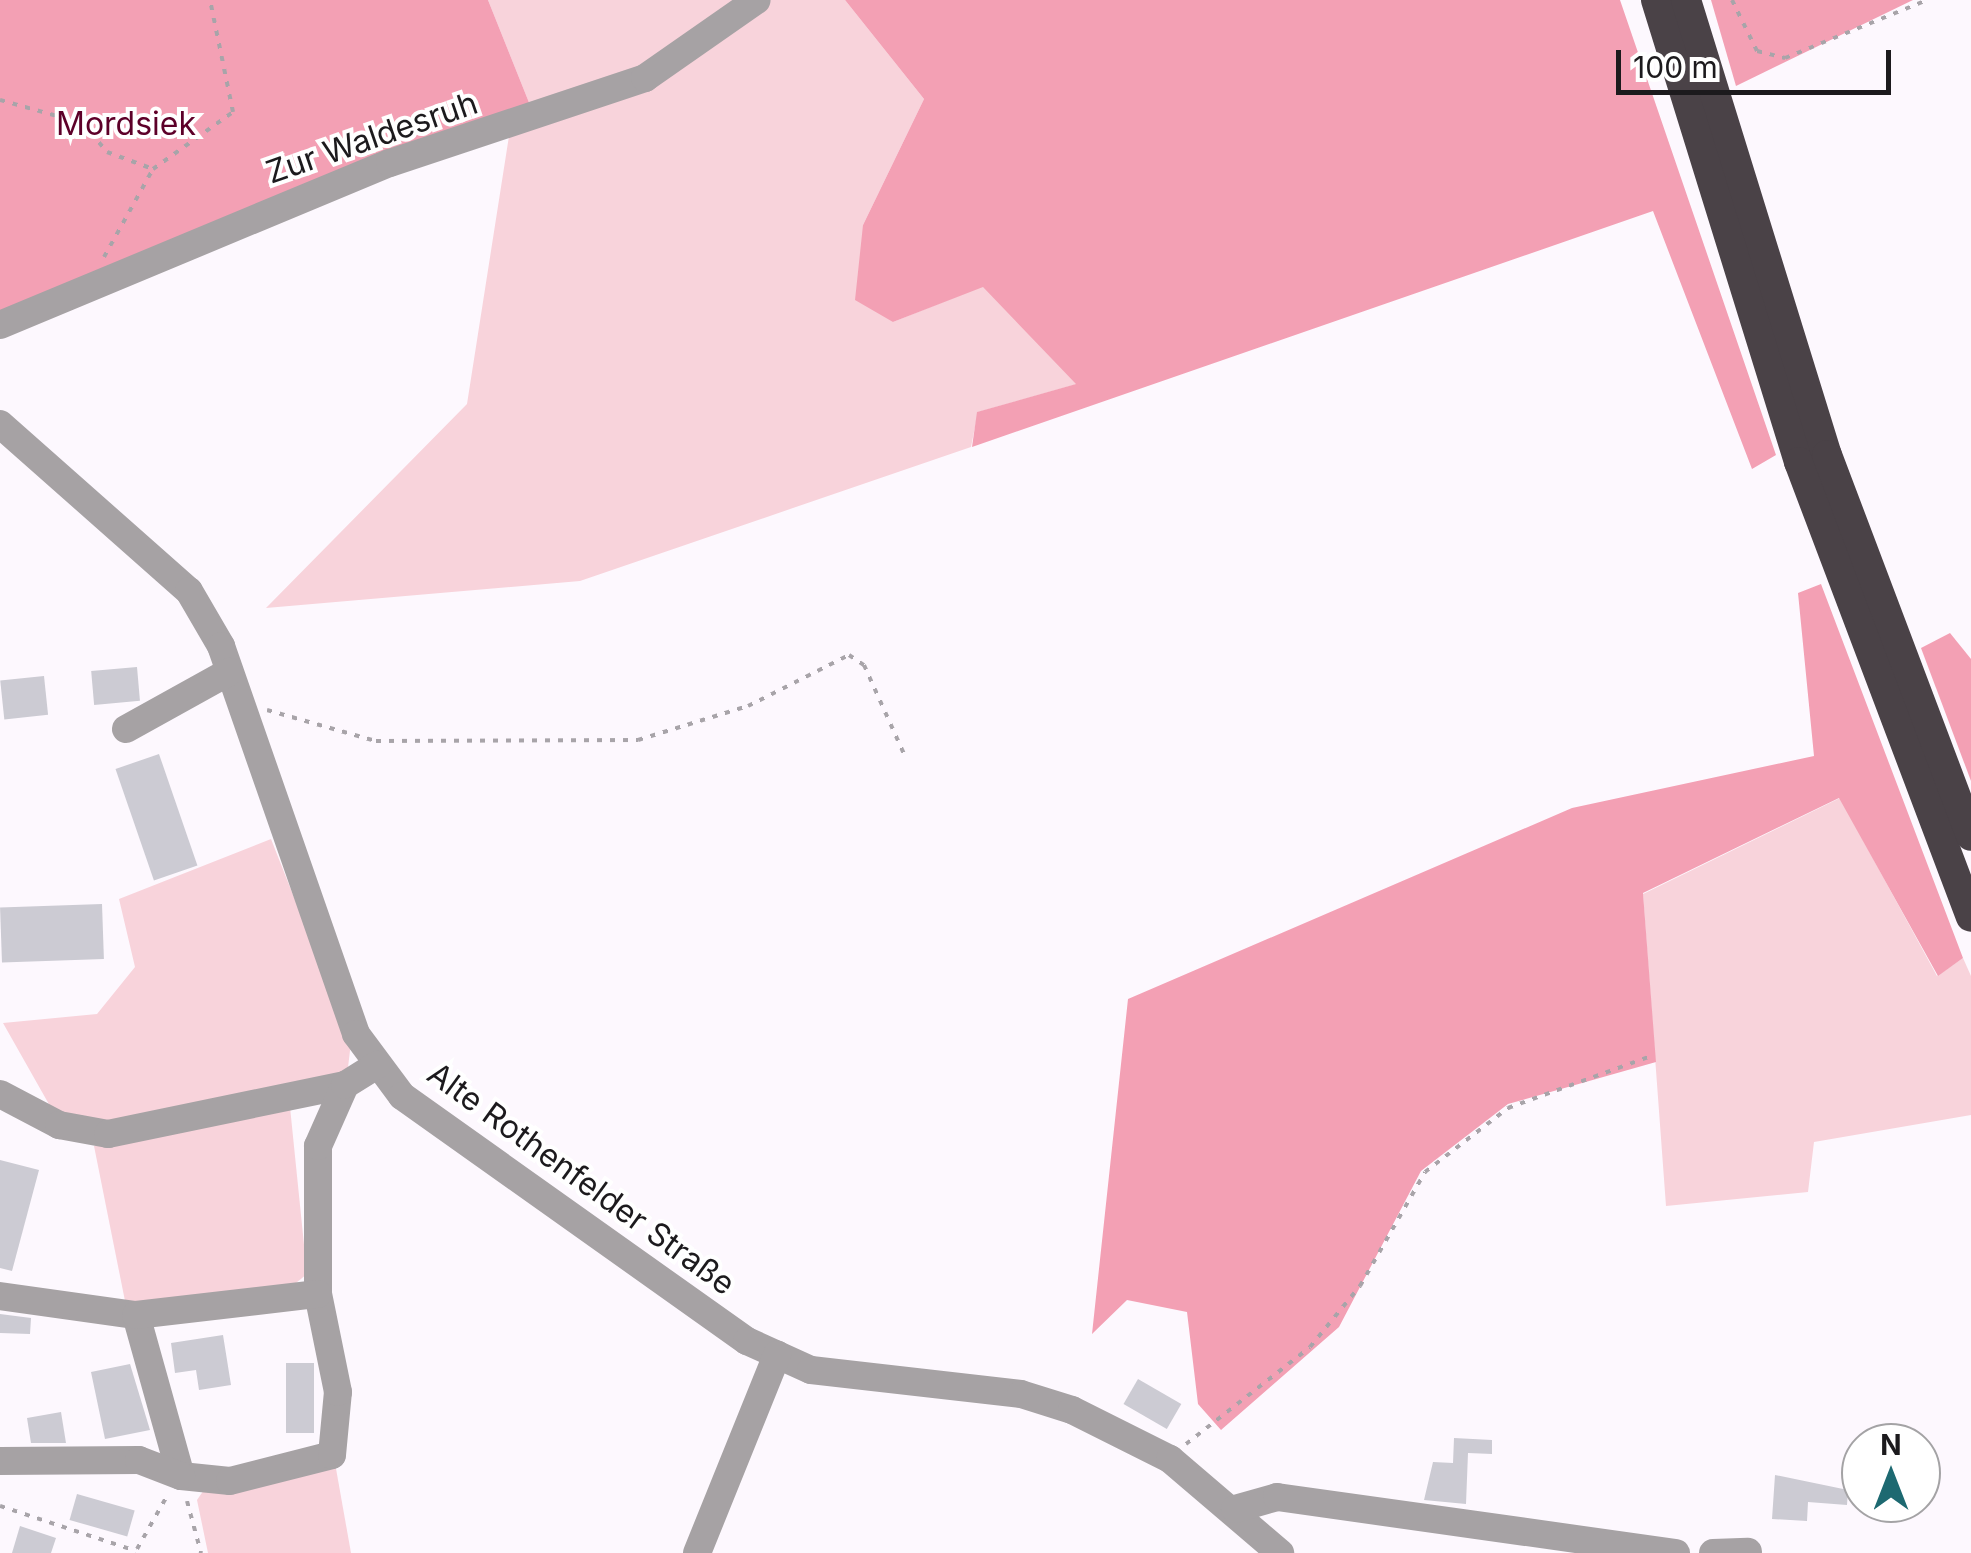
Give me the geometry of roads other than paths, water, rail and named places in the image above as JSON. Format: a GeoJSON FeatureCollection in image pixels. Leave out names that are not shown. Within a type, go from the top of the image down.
{"type":"FeatureCollection","features":[{"type":"Feature","properties":{"kind":"highway"},"geometry":{"type":"LineString","coordinates":[[1656,0],[1799,462],[1971,917]]}},
{"type":"Feature","properties":{"kind":"highway"},"geometry":{"type":"LineString","coordinates":[[1686,0],[1827,455],[1971,836]]}},
{"type":"Feature","properties":{"kind":"street","name":"Zur Waldesruh"},"geometry":{"type":"LineString","coordinates":[[0,325],[90,282],[390,163],[646,78],[757,0]]}},
{"type":"Feature","properties":{"kind":"street","name":"Alte Rothenfelder Straße"},"geometry":{"type":"LineString","coordinates":[[0,424],[188,591],[230,672],[356,1034],[402,1096],[518,1182],[777,1355],[848,1377],[1021,1394],[1072,1410],[1170,1459],[1235,1509],[1280,1553]]}},
{"type":"Feature","properties":{"kind":"street"},"geometry":{"type":"LineString","coordinates":[[126,728],[230,672]]}},
{"type":"Feature","properties":{"kind":"street"},"geometry":{"type":"LineString","coordinates":[[0,1094],[59,1125],[108,1134],[346,1085],[377,1065]]}},
{"type":"Feature","properties":{"kind":"street"},"geometry":{"type":"LineString","coordinates":[[0,1461],[139,1460],[182,1476],[230,1481],[332,1455],[338,1392],[318,1294],[318,1146],[346,1085]]}},
{"type":"Feature","properties":{"kind":"street"},"geometry":{"type":"LineString","coordinates":[[0,1296],[136,1315],[318,1294]]}},
{"type":"Feature","properties":{"kind":"street"},"geometry":{"type":"LineString","coordinates":[[136,1315],[182,1476]]}},
{"type":"Feature","properties":{"kind":"street"},"geometry":{"type":"LineString","coordinates":[[697,1553],[777,1355]]}},
{"type":"Feature","properties":{"kind":"street"},"geometry":{"type":"LineString","coordinates":[[1235,1509],[1277,1497],[1676,1553]]}},
{"type":"Feature","properties":{"kind":"street"},"geometry":{"type":"LineString","coordinates":[[1714,1553],[1748,1552]]}},
{"type":"Feature","properties":{"kind":"park label","name":"Mordsiek"},"geometry":{"type":"Point","coordinates":[126,124]}}]}
